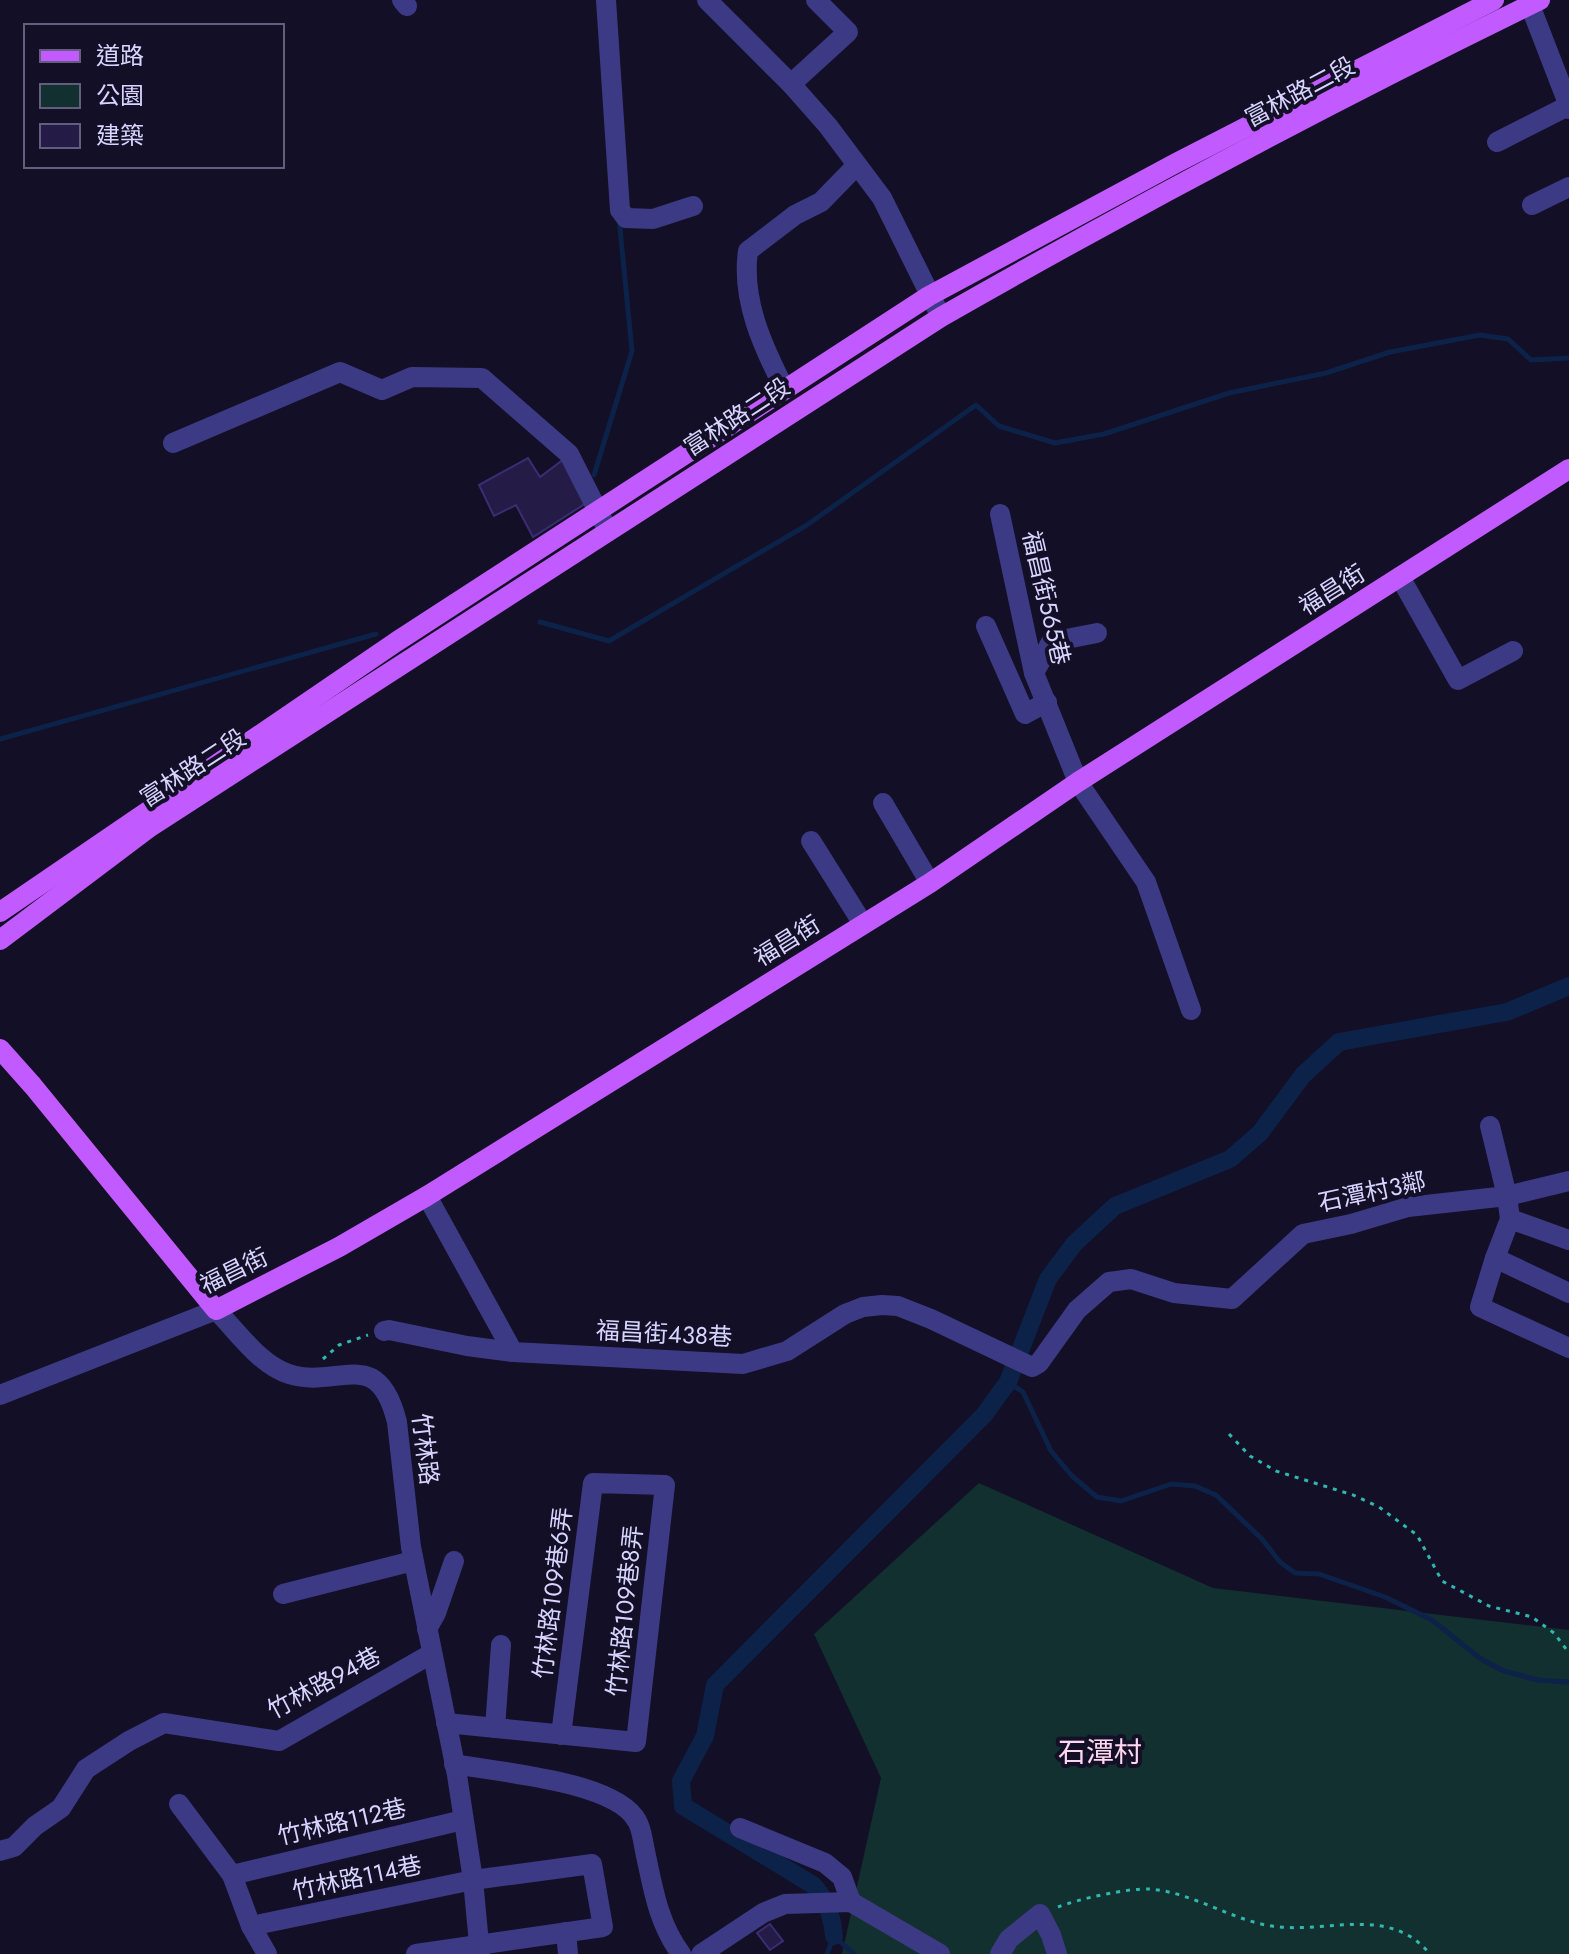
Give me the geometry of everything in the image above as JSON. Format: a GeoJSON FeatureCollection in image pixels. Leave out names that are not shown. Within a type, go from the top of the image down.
{"type":"FeatureCollection","features":[{"type":"Feature","properties":{"kind":"main road","name":"富林路二段"},"geometry":{"type":"LineString","coordinates":[[0,912],[396,642],[929,296],[1084,212],[1494,0]]}},
{"type":"Feature","properties":{"kind":"main road","name":"富林路二段"},"geometry":{"type":"LineString","coordinates":[[0,940],[150,827],[941,317],[1405,65],[1535,2]]}},
{"type":"Feature","properties":{"kind":"main road"},"geometry":{"type":"LineString","coordinates":[[1084,212],[1096,231]]}},
{"type":"Feature","properties":{"kind":"main road","name":"福昌街"},"geometry":{"type":"LineString","coordinates":[[216,1310],[339,1247],[427,1196],[930,883],[1078,782],[1569,469]]}},
{"type":"Feature","properties":{"kind":"main road","name":"竹林路"},"geometry":{"type":"LineString","coordinates":[[0,1049],[216,1310]]}},
{"type":"Feature","properties":{"kind":"street"},"geometry":{"type":"LineString","coordinates":[[606,0],[620,210],[626,218],[653,219],[693,206]]}},
{"type":"Feature","properties":{"kind":"street"},"geometry":{"type":"LineString","coordinates":[[791,84],[848,32],[816,0]]}},
{"type":"Feature","properties":{"kind":"street"},"geometry":{"type":"LineString","coordinates":[[711,2],[828,126],[882,198],[941,317]]}},
{"type":"Feature","properties":{"kind":"street"},"geometry":{"type":"LineString","coordinates":[[1497,142],[1569,107],[1535,2]]}},
{"type":"Feature","properties":{"kind":"street"},"geometry":{"type":"LineString","coordinates":[[785,390],[760,340],[745,273],[748,251],[795,215],[821,202],[856,166]]}},
{"type":"Feature","properties":{"kind":"street"},"geometry":{"type":"LineString","coordinates":[[1532,205],[1569,187]]}},
{"type":"Feature","properties":{"kind":"street"},"geometry":{"type":"LineString","coordinates":[[173,443],[340,372],[382,390],[412,377],[482,378],[569,454],[608,530]]}},
{"type":"Feature","properties":{"kind":"street","name":"福昌街565巷"},"geometry":{"type":"LineString","coordinates":[[1000,514],[1034,673],[1078,782],[1146,882],[1191,1010]]}},
{"type":"Feature","properties":{"kind":"street"},"geometry":{"type":"LineString","coordinates":[[521,561],[532,580]]}},
{"type":"Feature","properties":{"kind":"street"},"geometry":{"type":"LineString","coordinates":[[1400,577],[1458,680],[1513,651]]}},
{"type":"Feature","properties":{"kind":"street"},"geometry":{"type":"LineString","coordinates":[[986,626],[1025,714],[1047,702]]}},
{"type":"Feature","properties":{"kind":"street"},"geometry":{"type":"LineString","coordinates":[[1034,673],[1051,642],[1097,633]]}},
{"type":"Feature","properties":{"kind":"street"},"geometry":{"type":"LineString","coordinates":[[883,803],[930,883]]}},
{"type":"Feature","properties":{"kind":"street"},"geometry":{"type":"LineString","coordinates":[[811,841],[863,924]]}},
{"type":"Feature","properties":{"kind":"street"},"geometry":{"type":"LineString","coordinates":[[1490,1126],[1510,1219],[1480,1307],[1569,1348]]}},
{"type":"Feature","properties":{"kind":"street","name":"石潭村3鄰"},"geometry":{"type":"LineString","coordinates":[[970,1338],[1032,1367],[1039,1363],[1077,1310],[1109,1282],[1131,1279],[1174,1293],[1232,1299],[1303,1234],[1408,1207],[1507,1196],[1569,1181]]}},
{"type":"Feature","properties":{"kind":"street"},"geometry":{"type":"LineString","coordinates":[[427,1196],[513,1352]]}},
{"type":"Feature","properties":{"kind":"street"},"geometry":{"type":"LineString","coordinates":[[1510,1219],[1569,1240]]}},
{"type":"Feature","properties":{"kind":"street"},"geometry":{"type":"LineString","coordinates":[[1495,1258],[1569,1293]]}},
{"type":"Feature","properties":{"kind":"street","name":"福昌街438巷"},"geometry":{"type":"LineString","coordinates":[[384,1331],[513,1352],[743,1364],[787,1351],[845,1314],[863,1307],[882,1305],[898,1306],[970,1338]]}},
{"type":"Feature","properties":{"kind":"street","name":"竹林路"},"geometry":{"type":"LineString","coordinates":[[216,1310],[267,1361],[288,1374],[303,1377],[356,1374],[371,1377],[393,1404],[413,1561],[456,1769],[473,1880],[479,1950]]}},
{"type":"Feature","properties":{"kind":"street","name":"福昌街"},"geometry":{"type":"LineString","coordinates":[[0,1395],[216,1310]]}},
{"type":"Feature","properties":{"kind":"street","name":"竹林路109巷6弄"},"geometry":{"type":"LineString","coordinates":[[561,1735],[593,1483],[665,1485]]}},
{"type":"Feature","properties":{"kind":"street","name":"竹林路109巷8弄"},"geometry":{"type":"LineString","coordinates":[[561,1735],[636,1742],[665,1485]]}},
{"type":"Feature","properties":{"kind":"street"},"geometry":{"type":"LineString","coordinates":[[283,1594],[413,1561]]}},
{"type":"Feature","properties":{"kind":"street"},"geometry":{"type":"LineString","coordinates":[[427,1629],[436,1613],[454,1561]]}},
{"type":"Feature","properties":{"kind":"street"},"geometry":{"type":"LineString","coordinates":[[495,1728],[501,1645]]}},
{"type":"Feature","properties":{"kind":"street","name":"竹林路94巷"},"geometry":{"type":"LineString","coordinates":[[0,1851],[14,1847],[35,1826],[61,1808],[86,1769],[164,1723],[279,1741],[431,1654]]}},
{"type":"Feature","properties":{"kind":"street"},"geometry":{"type":"LineString","coordinates":[[446,1723],[561,1735]]}},
{"type":"Feature","properties":{"kind":"street"},"geometry":{"type":"LineString","coordinates":[[456,1769],[571,1785],[603,1793],[623,1806],[637,1821],[658,1911],[669,1938],[681,1954]]}},
{"type":"Feature","properties":{"kind":"street"},"geometry":{"type":"LineString","coordinates":[[179,1804],[232,1875],[251,1926],[267,1954]]}},
{"type":"Feature","properties":{"kind":"street","name":"竹林路112巷"},"geometry":{"type":"LineString","coordinates":[[232,1875],[463,1820]]}},
{"type":"Feature","properties":{"kind":"street"},"geometry":{"type":"LineString","coordinates":[[740,1828],[825,1863],[842,1877],[851,1902]]}},
{"type":"Feature","properties":{"kind":"street","name":"竹林路114巷"},"geometry":{"type":"LineString","coordinates":[[251,1926],[473,1880],[592,1864],[603,1927],[566,1932]]}},
{"type":"Feature","properties":{"kind":"street"},"geometry":{"type":"LineString","coordinates":[[701,1954],[763,1913],[785,1904],[851,1902],[940,1954]]}},
{"type":"Feature","properties":{"kind":"street"},"geometry":{"type":"LineString","coordinates":[[1000,1954],[1009,1939],[1040,1914],[1057,1954]]}},
{"type":"Feature","properties":{"kind":"street"},"geometry":{"type":"LineString","coordinates":[[416,1954],[479,1950],[566,1932],[568,1954]]}},
{"type":"Feature","properties":{"kind":"path"},"geometry":{"type":"LineString","coordinates":[[303,1377],[339,1345],[384,1331]]}},
{"type":"Feature","properties":{"kind":"path"},"geometry":{"type":"LineString","coordinates":[[1229,1434],[1250,1456],[1276,1471],[1353,1495],[1379,1507],[1417,1535],[1442,1581],[1489,1606],[1532,1617],[1554,1633],[1569,1653]]}},
{"type":"Feature","properties":{"kind":"path"},"geometry":{"type":"LineString","coordinates":[[1040,1914],[1066,1904],[1148,1889],[1184,1897],[1277,1927],[1364,1924],[1393,1927],[1419,1941],[1430,1954]]}},
{"type":"Feature","properties":{"kind":"green space"},"geometry":{"type":"Polygon","coordinates":[[[979,1483],[1213,1588],[1569,1630],[1569,1954],[842,1954],[881,1778],[814,1634],[979,1483]]]}},
{"type":"Feature","properties":{"kind":"building"},"geometry":{"type":"Polygon","coordinates":[[[528,458],[540,477],[564,459],[591,500],[533,537],[516,505],[494,516],[479,485],[528,458]]]}},
{"type":"Feature","properties":{"kind":"building"},"geometry":{"type":"Polygon","coordinates":[[[770,1924],[783,1941],[770,1950],[757,1933],[770,1924]]]}},
{"type":"Feature","properties":{"kind":"waterway"},"geometry":{"type":"LineString","coordinates":[[594,475],[632,351],[619,218]]}},
{"type":"Feature","properties":{"kind":"waterway"},"geometry":{"type":"LineString","coordinates":[[540,622],[609,641],[807,525],[976,405],[999,426],[1055,443],[1104,434],[1229,393],[1326,373],[1390,352],[1480,335],[1508,339],[1531,360],[1569,358]]}},
{"type":"Feature","properties":{"kind":"waterway"},"geometry":{"type":"LineString","coordinates":[[0,739],[376,634]]}},
{"type":"Feature","properties":{"kind":"waterway"},"geometry":{"type":"LineString","coordinates":[[834,1936],[828,1909],[813,1885],[683,1806],[681,1781],[705,1736],[715,1685],[984,1415],[1008,1382],[1048,1279],[1074,1244],[1115,1206],[1230,1159],[1260,1133],[1303,1075],[1339,1042],[1507,1012],[1569,986]]}},
{"type":"Feature","properties":{"kind":"waterway"},"geometry":{"type":"LineString","coordinates":[[1008,1382],[1023,1392],[1051,1451],[1072,1476],[1097,1497],[1121,1501],[1171,1484],[1195,1486],[1216,1495],[1262,1539],[1280,1562],[1295,1573],[1319,1574],[1385,1597],[1432,1620],[1481,1659],[1504,1671],[1538,1680],[1569,1682]]}},
{"type":"Feature","properties":{"kind":"waterway"},"geometry":{"type":"LineString","coordinates":[[827,1954],[834,1936],[854,1954]]}},
{"type":"Feature","properties":{"kind":"district","name":"石潭村"},"geometry":{"type":"Point","coordinates":[1100,1752]}}]}
